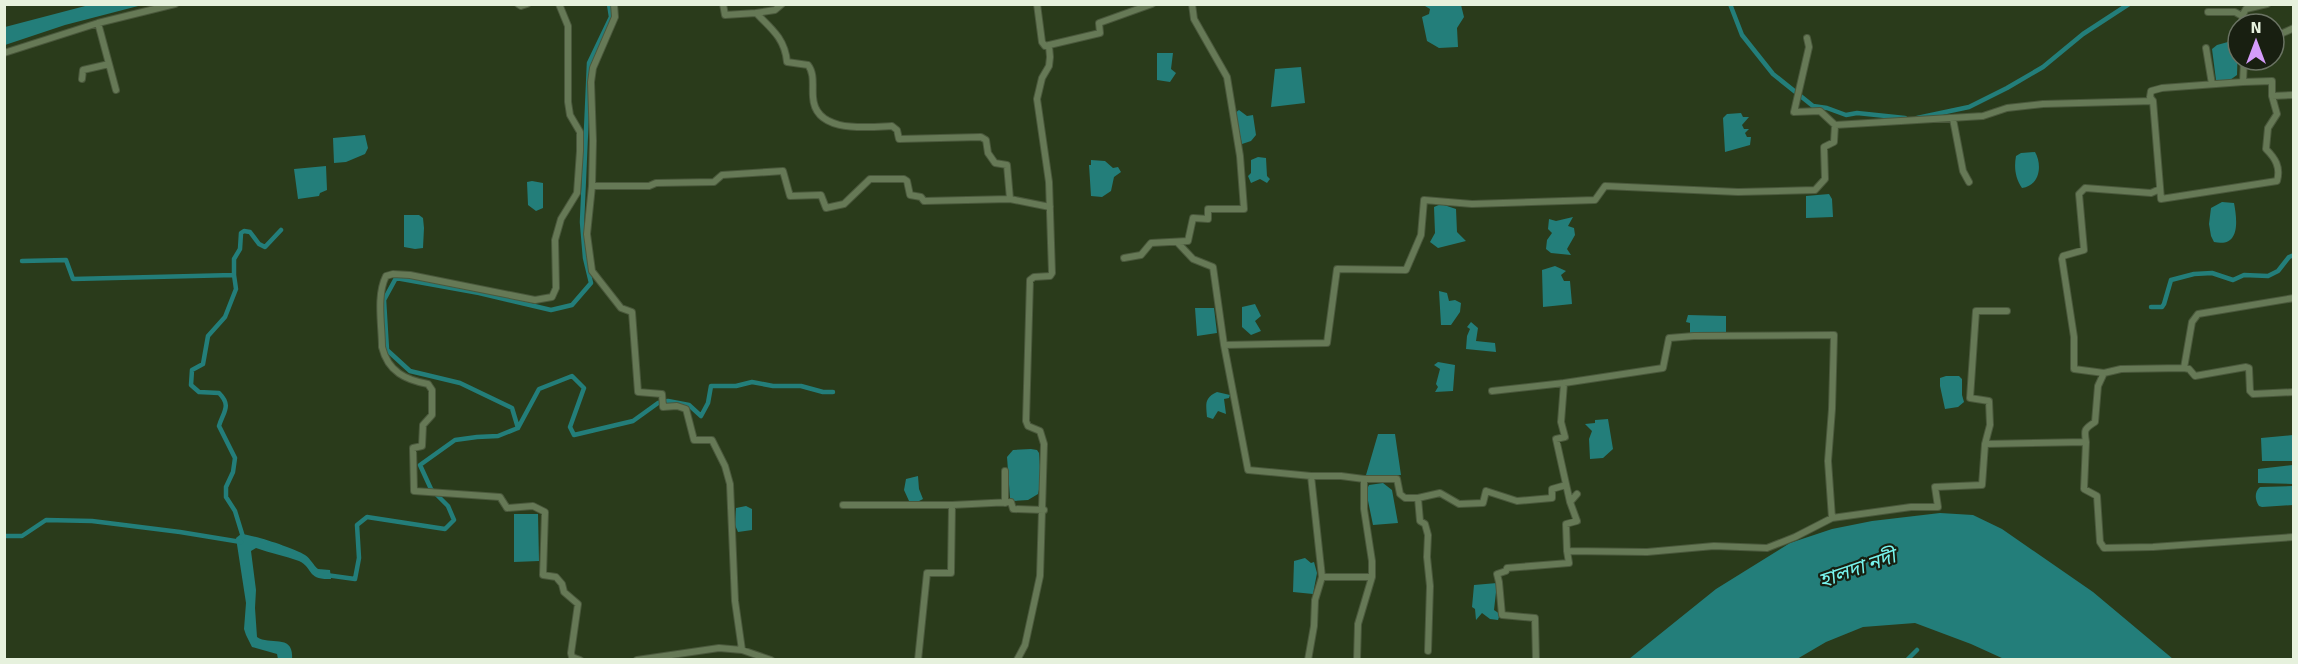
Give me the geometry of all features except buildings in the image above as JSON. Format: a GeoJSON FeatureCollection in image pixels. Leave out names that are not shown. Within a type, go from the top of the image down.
{"type":"FeatureCollection","features":[{"type":"Feature","properties":{"kind":"street"},"geometry":{"type":"LineString","coordinates":[[4,53],[98,23],[175,4]]}},
{"type":"Feature","properties":{"kind":"street"},"geometry":{"type":"LineString","coordinates":[[518,4],[521,6],[527,4]]}},
{"type":"Feature","properties":{"kind":"street"},"geometry":{"type":"LineString","coordinates":[[559,4],[568,27],[568,102],[570,115],[579,132],[580,151],[577,193],[561,219],[555,240],[556,288],[552,297],[542,300],[519,297],[402,274],[386,276],[381,296],[384,355],[397,372],[409,380],[428,384],[432,390],[432,415],[423,426],[422,446],[413,448],[413,489],[423,492],[500,497],[507,508],[533,506],[545,512],[543,575],[556,578],[562,584],[564,592],[578,604],[571,653],[572,657],[580,660]]}},
{"type":"Feature","properties":{"kind":"street"},"geometry":{"type":"LineString","coordinates":[[614,4],[615,17],[593,68],[591,82],[592,186],[587,234],[591,268],[621,308],[632,312],[638,392],[662,394],[663,406],[677,406],[686,409],[694,441],[712,440],[725,466],[730,484],[735,601],[742,650]]}},
{"type":"Feature","properties":{"kind":"street"},"geometry":{"type":"LineString","coordinates":[[723,4],[724,14],[775,10],[782,4]]}},
{"type":"Feature","properties":{"kind":"street"},"geometry":{"type":"LineString","coordinates":[[1037,4],[1042,42],[1045,46],[1100,33],[1099,23],[1152,4]]}},
{"type":"Feature","properties":{"kind":"street"},"geometry":{"type":"LineString","coordinates":[[1124,258],[1141,255],[1151,243],[1188,241],[1193,218],[1208,219],[1208,209],[1244,209],[1239,156],[1227,77],[1194,19],[1192,4]]}},
{"type":"Feature","properties":{"kind":"street"},"geometry":{"type":"LineString","coordinates":[[2244,12],[2246,9],[2267,4]]}},
{"type":"Feature","properties":{"kind":"street"},"geometry":{"type":"LineString","coordinates":[[2208,12],[2226,12]]}},
{"type":"Feature","properties":{"kind":"street"},"geometry":{"type":"LineString","coordinates":[[756,13],[772,31],[780,36],[787,62],[808,65],[812,70],[813,100],[817,111],[840,125],[892,126],[897,130],[899,139],[981,137],[986,140],[988,153],[995,163],[1006,165],[1010,199]]}},
{"type":"Feature","properties":{"kind":"street"},"geometry":{"type":"LineString","coordinates":[[98,23],[116,90]]}},
{"type":"Feature","properties":{"kind":"street"},"geometry":{"type":"LineString","coordinates":[[1807,38],[1809,47],[1794,112],[1820,111],[1835,124],[1953,119],[1983,116],[2007,108],[2043,104],[2153,101]]}},
{"type":"Feature","properties":{"kind":"street"},"geometry":{"type":"LineString","coordinates":[[1017,660],[1025,645],[1035,605],[1040,576],[1044,510],[1044,444],[1040,431],[1028,426],[1026,421],[1026,369],[1030,280],[1034,277],[1050,276],[1052,273],[1046,150],[1037,99],[1042,78],[1049,66],[1049,46]]}},
{"type":"Feature","properties":{"kind":"street"},"geometry":{"type":"LineString","coordinates":[[2206,48],[2212,84]]}},
{"type":"Feature","properties":{"kind":"street"},"geometry":{"type":"LineString","coordinates":[[82,79],[84,70],[109,64]]}},
{"type":"Feature","properties":{"kind":"street"},"geometry":{"type":"LineString","coordinates":[[2243,72],[2243,82]]}},
{"type":"Feature","properties":{"kind":"street"},"geometry":{"type":"LineString","coordinates":[[2272,81],[2272,96],[2277,114],[2268,128],[2266,149],[2275,159],[2279,172],[2277,181],[2161,199],[2151,91],[2212,84],[2272,81]]}},
{"type":"Feature","properties":{"kind":"street"},"geometry":{"type":"LineString","coordinates":[[2272,96],[2294,95]]}},
{"type":"Feature","properties":{"kind":"street"},"geometry":{"type":"LineString","coordinates":[[1953,119],[1963,171],[1969,182]]}},
{"type":"Feature","properties":{"kind":"street"},"geometry":{"type":"LineString","coordinates":[[1224,345],[1327,343],[1337,269],[1406,270],[1421,235],[1424,200],[1472,204],[1595,200],[1605,186],[1738,192],[1815,190],[1825,179],[1824,147],[1834,142],[1835,124]]}},
{"type":"Feature","properties":{"kind":"street"},"geometry":{"type":"LineString","coordinates":[[592,186],[649,186],[656,183],[714,182],[722,175],[783,171],[790,196],[821,195],[826,208],[844,204],[870,179],[906,180],[910,195],[921,197],[924,201],[1010,199],[1050,207]]}},
{"type":"Feature","properties":{"kind":"street"},"geometry":{"type":"LineString","coordinates":[[2160,189],[2151,193],[2085,188],[2079,194],[2084,250],[2063,256],[2062,259],[2074,337],[2074,369],[2104,373],[2121,369],[2184,368],[2189,369],[2195,376],[2246,366],[2249,368],[2250,391],[2253,394],[2294,392]]}},
{"type":"Feature","properties":{"kind":"street"},"geometry":{"type":"LineString","coordinates":[[1177,243],[1193,259],[1213,267],[1224,345],[1248,470],[1311,476],[1397,479],[1400,494],[1405,498],[1418,498],[1440,493],[1459,504],[1483,503],[1486,490],[1517,501],[1552,498],[1552,489],[1566,485]]}},
{"type":"Feature","properties":{"kind":"street"},"geometry":{"type":"LineString","coordinates":[[2184,368],[2191,327],[2198,314],[2294,298]]}},
{"type":"Feature","properties":{"kind":"street"},"geometry":{"type":"LineString","coordinates":[[1567,551],[1647,552],[1714,546],[1767,548],[1832,518],[1911,507],[1938,507],[1935,487],[1982,485],[1985,444],[1990,425],[1989,400],[1970,398],[1976,311],[2007,311]]}},
{"type":"Feature","properties":{"kind":"street"},"geometry":{"type":"LineString","coordinates":[[1492,391],[1663,368],[1669,339],[1694,336],[1834,335],[1828,461],[1832,518]]}},
{"type":"Feature","properties":{"kind":"street"},"geometry":{"type":"LineString","coordinates":[[2104,373],[2098,386],[2095,422],[2086,427],[2084,431],[2086,442],[2084,489],[2097,496],[2100,542],[2104,548],[2154,547],[2294,537]]}},
{"type":"Feature","properties":{"kind":"street"},"geometry":{"type":"LineString","coordinates":[[1536,660],[1535,618],[1502,615],[1497,574],[1506,571],[1507,568],[1569,563],[1566,524],[1577,521],[1570,502],[1556,439],[1565,436],[1562,422],[1564,383]]}},
{"type":"Feature","properties":{"kind":"street"},"geometry":{"type":"LineString","coordinates":[[1985,444],[2086,442]]}},
{"type":"Feature","properties":{"kind":"street"},"geometry":{"type":"LineString","coordinates":[[1005,471],[1005,503]]}},
{"type":"Feature","properties":{"kind":"street"},"geometry":{"type":"LineString","coordinates":[[1308,660],[1314,626],[1315,600],[1322,577],[1311,476]]}},
{"type":"Feature","properties":{"kind":"street"},"geometry":{"type":"LineString","coordinates":[[1357,660],[1358,624],[1372,577],[1372,561],[1364,509],[1364,478]]}},
{"type":"Feature","properties":{"kind":"street"},"geometry":{"type":"LineString","coordinates":[[1570,502],[1577,494]]}},
{"type":"Feature","properties":{"kind":"street"},"geometry":{"type":"LineString","coordinates":[[1418,498],[1420,521],[1425,524],[1428,535],[1426,557],[1430,586],[1428,651]]}},
{"type":"Feature","properties":{"kind":"street"},"geometry":{"type":"LineString","coordinates":[[843,505],[952,506],[1011,502],[1013,509],[1044,510]]}},
{"type":"Feature","properties":{"kind":"street"},"geometry":{"type":"LineString","coordinates":[[918,660],[927,573],[951,573],[952,506]]}},
{"type":"Feature","properties":{"kind":"street"},"geometry":{"type":"LineString","coordinates":[[1322,577],[1372,577]]}},
{"type":"Feature","properties":{"kind":"street"},"geometry":{"type":"LineString","coordinates":[[637,660],[719,648],[742,650],[771,660]]}},
{"type":"Feature","properties":{"kind":"water"},"geometry":{"type":"Polygon","coordinates":[[[89,5],[142,5],[65,25],[5,45],[5,27],[89,5]]]}},
{"type":"Feature","properties":{"kind":"water"},"geometry":{"type":"Polygon","coordinates":[[[1461,5],[1464,17],[1457,28],[1458,47],[1439,48],[1427,41],[1422,17],[1429,14],[1430,9],[1425,6],[1461,5]]]}},
{"type":"Feature","properties":{"kind":"water"},"geometry":{"type":"Polygon","coordinates":[[[2226,42],[2226,72],[2237,72],[2237,75],[2230,80],[2216,80],[2212,49],[2226,42]]]}},
{"type":"Feature","properties":{"kind":"water"},"geometry":{"type":"Polygon","coordinates":[[[1157,53],[1173,53],[1171,69],[1176,73],[1170,82],[1157,80],[1157,53]]]}},
{"type":"Feature","properties":{"kind":"water"},"geometry":{"type":"Polygon","coordinates":[[[1301,67],[1305,103],[1271,107],[1275,69],[1301,67]]]}},
{"type":"Feature","properties":{"kind":"water"},"geometry":{"type":"Polygon","coordinates":[[[1239,110],[1247,116],[1253,115],[1256,135],[1251,141],[1242,144],[1235,113],[1239,110]]]}},
{"type":"Feature","properties":{"kind":"water"},"geometry":{"type":"Polygon","coordinates":[[[1741,113],[1743,117],[1749,117],[1742,125],[1744,129],[1749,129],[1745,133],[1747,137],[1751,137],[1750,145],[1725,152],[1723,118],[1727,114],[1741,113]]]}},
{"type":"Feature","properties":{"kind":"water"},"geometry":{"type":"Polygon","coordinates":[[[365,135],[368,148],[365,154],[346,162],[334,163],[333,138],[365,135]]]}},
{"type":"Feature","properties":{"kind":"water"},"geometry":{"type":"Polygon","coordinates":[[[2035,152],[2039,163],[2038,174],[2032,184],[2022,188],[2016,172],[2016,156],[2021,153],[2035,152]]]}},
{"type":"Feature","properties":{"kind":"water"},"geometry":{"type":"Polygon","coordinates":[[[1258,157],[1266,158],[1267,176],[1270,179],[1267,183],[1260,179],[1251,183],[1248,176],[1251,173],[1251,160],[1258,157]]]}},
{"type":"Feature","properties":{"kind":"water"},"geometry":{"type":"Polygon","coordinates":[[[1091,160],[1105,161],[1113,168],[1118,167],[1121,172],[1114,177],[1111,191],[1102,197],[1091,196],[1089,165],[1091,165],[1091,160]]]}},
{"type":"Feature","properties":{"kind":"water"},"geometry":{"type":"Polygon","coordinates":[[[326,166],[327,190],[319,196],[298,199],[294,169],[326,166]]]}},
{"type":"Feature","properties":{"kind":"water"},"geometry":{"type":"Polygon","coordinates":[[[527,182],[543,183],[543,208],[536,211],[528,205],[527,182]]]}},
{"type":"Feature","properties":{"kind":"water"},"geometry":{"type":"Polygon","coordinates":[[[1829,194],[1832,199],[1833,217],[1806,218],[1806,196],[1829,194]]]}},
{"type":"Feature","properties":{"kind":"water"},"geometry":{"type":"Polygon","coordinates":[[[2222,202],[2234,203],[2236,217],[2233,237],[2223,243],[2214,242],[2209,224],[2211,208],[2222,202]]]}},
{"type":"Feature","properties":{"kind":"water"},"geometry":{"type":"Polygon","coordinates":[[[1441,204],[1456,209],[1457,232],[1466,241],[1438,248],[1430,242],[1435,233],[1434,207],[1441,204]]]}},
{"type":"Feature","properties":{"kind":"water"},"geometry":{"type":"Polygon","coordinates":[[[404,215],[419,215],[423,218],[423,248],[404,247],[404,215]]]}},
{"type":"Feature","properties":{"kind":"water"},"geometry":{"type":"Polygon","coordinates":[[[1573,217],[1568,226],[1574,228],[1575,235],[1567,249],[1571,255],[1551,253],[1546,249],[1547,240],[1552,233],[1548,229],[1549,219],[1556,221],[1573,217]]]}},
{"type":"Feature","properties":{"kind":"water"},"geometry":{"type":"Polygon","coordinates":[[[1555,266],[1566,271],[1561,275],[1564,281],[1570,281],[1572,304],[1543,307],[1542,270],[1555,266]]]}},
{"type":"Feature","properties":{"kind":"water"},"geometry":{"type":"Polygon","coordinates":[[[1439,291],[1447,293],[1449,301],[1455,300],[1461,303],[1460,312],[1451,325],[1441,325],[1439,291]]]}},
{"type":"Feature","properties":{"kind":"water"},"geometry":{"type":"Polygon","coordinates":[[[1255,304],[1261,316],[1255,321],[1261,331],[1251,335],[1242,327],[1242,307],[1255,304]]]}},
{"type":"Feature","properties":{"kind":"water"},"geometry":{"type":"Polygon","coordinates":[[[1195,308],[1214,308],[1217,333],[1197,336],[1195,308]]]}},
{"type":"Feature","properties":{"kind":"water"},"geometry":{"type":"Polygon","coordinates":[[[1688,315],[1726,316],[1726,334],[1690,333],[1690,323],[1686,322],[1688,315]]]}},
{"type":"Feature","properties":{"kind":"water"},"geometry":{"type":"Polygon","coordinates":[[[1471,322],[1478,328],[1476,341],[1495,343],[1496,352],[1466,349],[1470,329],[1467,327],[1471,322]]]}},
{"type":"Feature","properties":{"kind":"water"},"geometry":{"type":"Polygon","coordinates":[[[1438,362],[1455,365],[1453,391],[1435,392],[1438,387],[1436,384],[1440,369],[1434,365],[1438,362]]]}},
{"type":"Feature","properties":{"kind":"water"},"geometry":{"type":"Polygon","coordinates":[[[1959,376],[1962,379],[1964,402],[1958,407],[1945,409],[1940,378],[1959,376]]]}},
{"type":"Feature","properties":{"kind":"water"},"geometry":{"type":"Polygon","coordinates":[[[1217,392],[1230,395],[1229,398],[1224,399],[1226,414],[1218,411],[1213,419],[1207,417],[1206,408],[1210,397],[1217,392]]]}},
{"type":"Feature","properties":{"kind":"water"},"geometry":{"type":"Polygon","coordinates":[[[1608,419],[1613,449],[1603,458],[1590,459],[1589,439],[1592,431],[1585,424],[1608,419]]]}},
{"type":"Feature","properties":{"kind":"water"},"geometry":{"type":"Polygon","coordinates":[[[1378,434],[1395,434],[1401,475],[1366,475],[1378,434]]]}},
{"type":"Feature","properties":{"kind":"water"},"geometry":{"type":"Polygon","coordinates":[[[2293,435],[2293,461],[2262,461],[2261,438],[2293,435]]]}},
{"type":"Feature","properties":{"kind":"water"},"geometry":{"type":"Polygon","coordinates":[[[1031,449],[1039,453],[1041,481],[1038,494],[1028,500],[1013,501],[1010,498],[1007,457],[1013,450],[1031,449]]]}},
{"type":"Feature","properties":{"kind":"water"},"geometry":{"type":"Polygon","coordinates":[[[2293,465],[2293,484],[2258,483],[2258,469],[2293,465]]]}},
{"type":"Feature","properties":{"kind":"water"},"geometry":{"type":"Polygon","coordinates":[[[918,476],[923,499],[917,502],[909,501],[904,490],[906,479],[918,476]]]}},
{"type":"Feature","properties":{"kind":"water"},"geometry":{"type":"Polygon","coordinates":[[[1383,483],[1392,490],[1398,523],[1373,525],[1366,491],[1369,485],[1383,483]]]}},
{"type":"Feature","properties":{"kind":"water"},"geometry":{"type":"Polygon","coordinates":[[[2293,486],[2293,505],[2259,506],[2256,494],[2260,487],[2293,486]]]}},
{"type":"Feature","properties":{"kind":"water"},"geometry":{"type":"Polygon","coordinates":[[[746,506],[752,509],[752,530],[738,532],[735,525],[736,508],[746,506]]]}},
{"type":"Feature","properties":{"kind":"water","name":"হালদা নদী"},"geometry":{"type":"Polygon","coordinates":[[[1940,513],[1973,515],[2002,529],[2093,592],[2173,659],[2004,659],[1915,623],[1863,627],[1826,642],[1797,659],[1629,659],[1716,589],[1790,543],[1832,529],[1872,521],[1940,513]]]}},
{"type":"Feature","properties":{"kind":"water"},"geometry":{"type":"Polygon","coordinates":[[[514,514],[538,514],[539,561],[514,562],[514,514]]]}},
{"type":"Feature","properties":{"kind":"water"},"geometry":{"type":"Polygon","coordinates":[[[241,534],[264,539],[300,552],[318,569],[330,570],[331,579],[318,578],[299,561],[256,548],[251,551],[256,590],[257,637],[285,643],[292,651],[292,659],[278,659],[277,654],[252,647],[246,635],[244,629],[246,603],[236,538],[241,534]]]}},
{"type":"Feature","properties":{"kind":"water"},"geometry":{"type":"Polygon","coordinates":[[[1305,558],[1311,563],[1314,562],[1317,573],[1313,594],[1293,592],[1294,561],[1305,558]]]}},
{"type":"Feature","properties":{"kind":"water"},"geometry":{"type":"Polygon","coordinates":[[[1497,583],[1494,610],[1500,614],[1498,620],[1490,619],[1482,613],[1476,620],[1475,609],[1472,607],[1474,585],[1497,583]]]}},
{"type":"Feature","properties":{"kind":"waterway"},"geometry":{"type":"LineString","coordinates":[[518,428],[512,408],[460,383],[410,371],[387,350],[384,300],[396,278],[479,293],[551,310],[572,305],[591,283],[585,258],[582,222],[589,63],[611,17],[609,4]]}},
{"type":"Feature","properties":{"kind":"waterway"},"geometry":{"type":"LineString","coordinates":[[1730,4],[1742,35],[1773,74],[1813,106],[1846,115],[1857,113],[1905,118]]}},
{"type":"Feature","properties":{"kind":"waterway"},"geometry":{"type":"LineString","coordinates":[[1917,118],[1969,107],[2007,88],[2043,67],[2083,34],[2129,4]]}},
{"type":"Feature","properties":{"kind":"waterway"},"geometry":{"type":"LineString","coordinates":[[234,275],[234,259],[240,249],[241,233],[250,232],[259,244],[265,247],[281,230]]}},
{"type":"Feature","properties":{"kind":"waterway"},"geometry":{"type":"LineString","coordinates":[[2151,307],[2162,307],[2171,280],[2194,274],[2212,273],[2233,280],[2244,275],[2268,276],[2278,271],[2289,257],[2294,255]]}},
{"type":"Feature","properties":{"kind":"waterway"},"geometry":{"type":"LineString","coordinates":[[22,261],[66,260],[73,279],[234,275],[236,289],[225,317],[208,336],[203,364],[192,370],[191,385],[199,392],[219,393],[225,402],[219,426],[235,458],[233,472],[226,487],[226,497],[235,511],[243,537]]}},
{"type":"Feature","properties":{"kind":"waterway"},"geometry":{"type":"LineString","coordinates":[[326,575],[355,579],[359,558],[357,525],[367,517],[445,529],[454,520],[448,506],[431,489],[420,465],[455,440],[498,436],[518,428],[539,389],[572,376],[584,388],[570,427],[574,435],[633,421],[658,403],[668,401],[689,405],[701,416],[708,403],[711,386],[736,386],[752,382],[773,386],[801,386],[823,392],[833,392]]}},
{"type":"Feature","properties":{"kind":"waterway"},"geometry":{"type":"LineString","coordinates":[[4,536],[22,536],[46,520],[92,521],[241,542]]}},
{"type":"Feature","properties":{"kind":"waterway"},"geometry":{"type":"LineString","coordinates":[[1907,660],[1917,650]]}}]}
